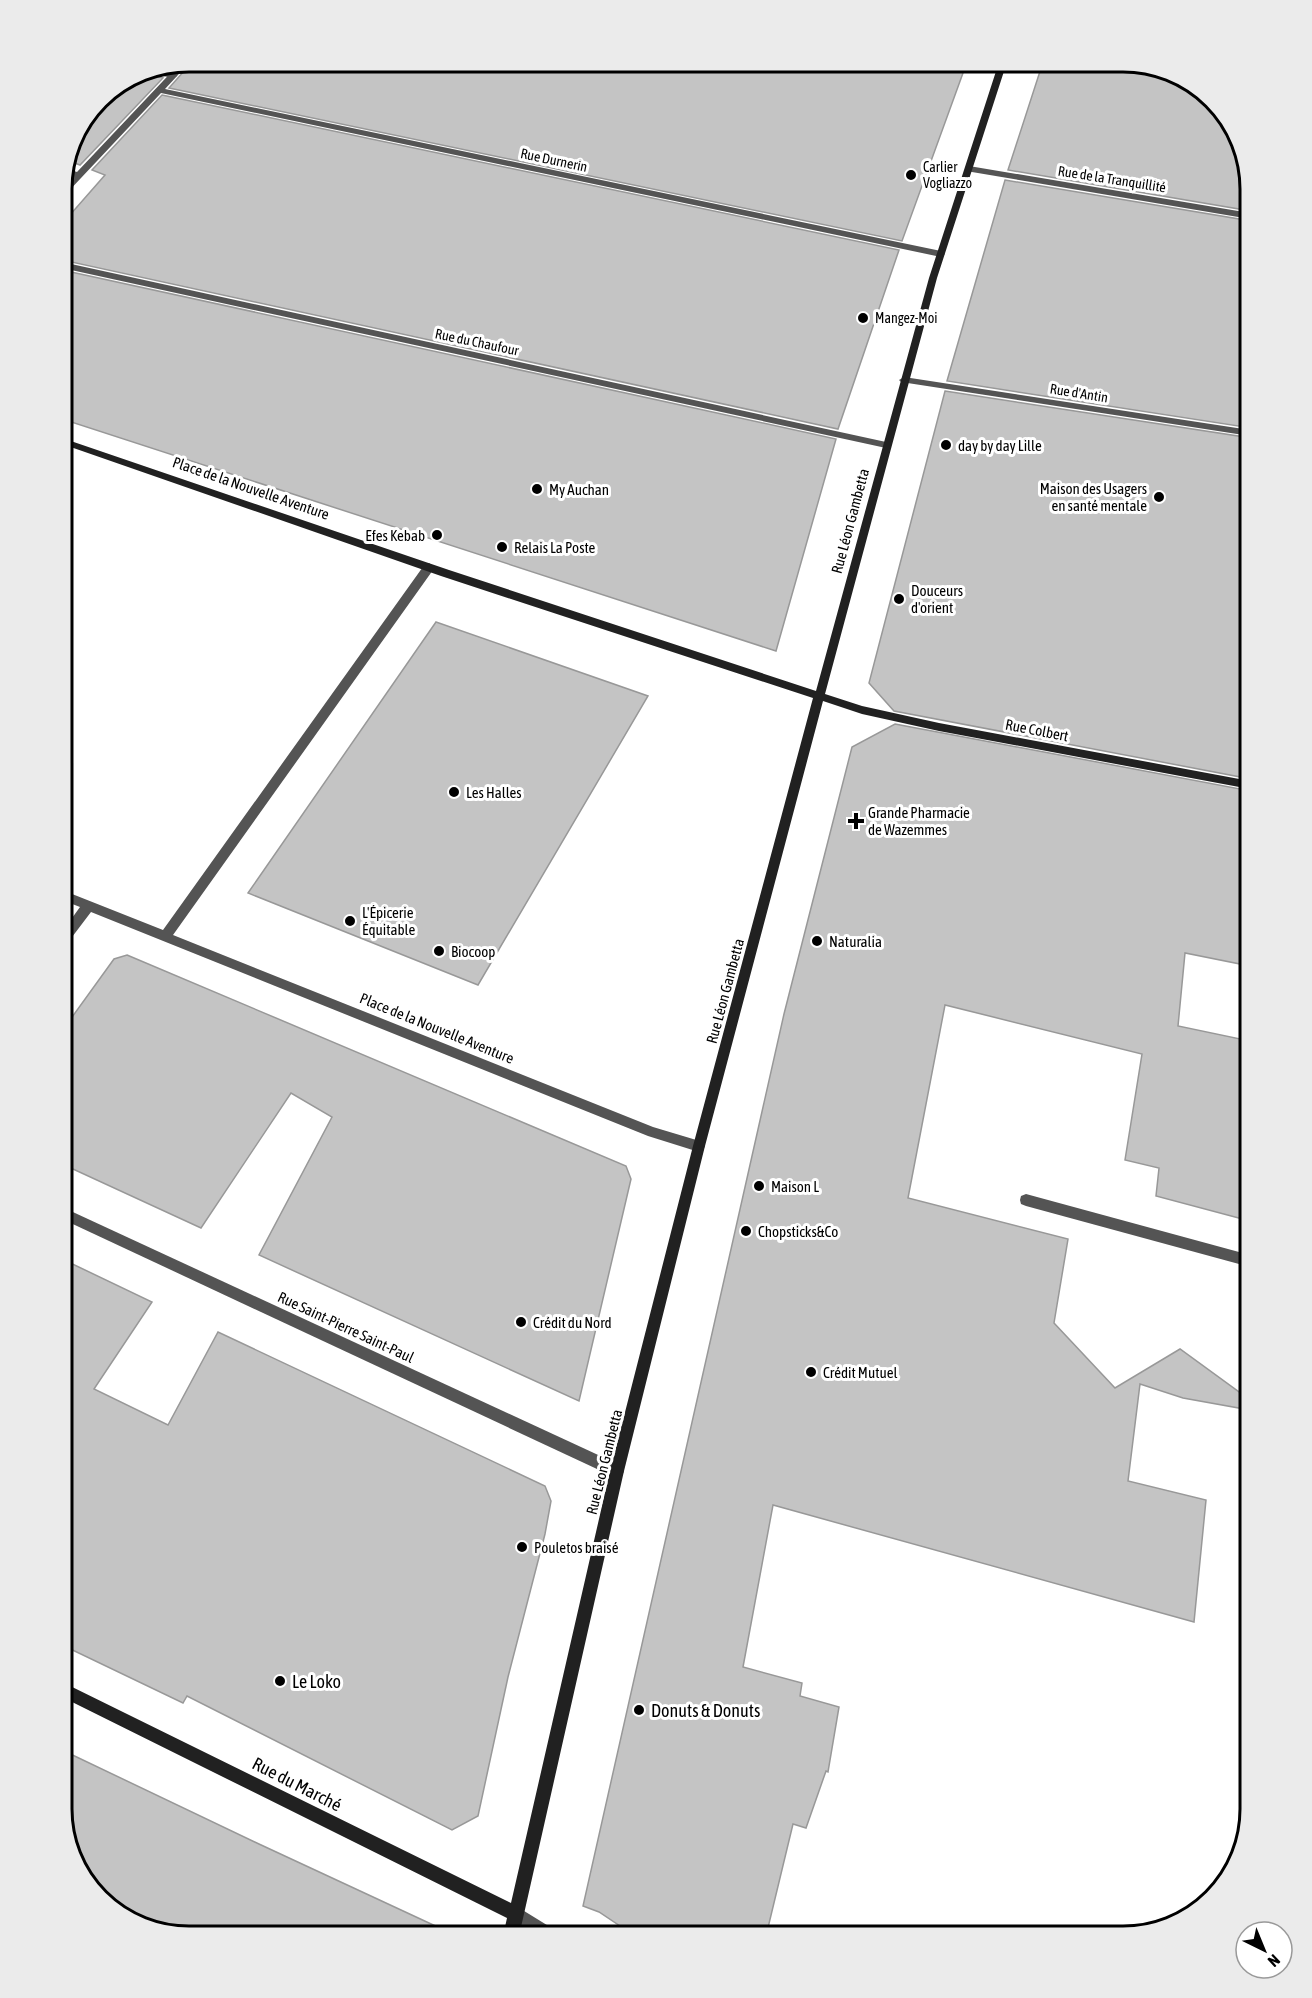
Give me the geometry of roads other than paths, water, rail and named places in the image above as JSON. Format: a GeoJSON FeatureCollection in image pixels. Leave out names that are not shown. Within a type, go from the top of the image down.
{"type":"FeatureCollection","features":[{"type":"Feature","properties":{"kind":"street","name":"Rue Léon Gambetta"},"geometry":{"type":"LineString","coordinates":[[513,1926],[617,1471],[699,1146],[904,380],[941,254],[1000,72]]}},
{"type":"Feature","properties":{"kind":"street"},"geometry":{"type":"LineString","coordinates":[[72,182],[176,73]]}},
{"type":"Feature","properties":{"kind":"street"},"geometry":{"type":"LineString","coordinates":[[166,74],[173,76]]}},
{"type":"Feature","properties":{"kind":"street","name":"Rue Durnerin"},"geometry":{"type":"LineString","coordinates":[[161,91],[941,254]]}},
{"type":"Feature","properties":{"kind":"street","name":"Rue de la Tranquillité"},"geometry":{"type":"LineString","coordinates":[[969,169],[1240,214]]}},
{"type":"Feature","properties":{"kind":"street"},"geometry":{"type":"LineString","coordinates":[[73,174],[78,176]]}},
{"type":"Feature","properties":{"kind":"street","name":"Rue du Chaufour"},"geometry":{"type":"LineString","coordinates":[[72,268],[886,445]]}},
{"type":"Feature","properties":{"kind":"street","name":"Rue d'Antin"},"geometry":{"type":"LineString","coordinates":[[904,380],[1240,431]]}},
{"type":"Feature","properties":{"kind":"street","name":"Place de la Nouvelle Aventure"},"geometry":{"type":"LineString","coordinates":[[72,444],[429,567],[820,697]]}},
{"type":"Feature","properties":{"kind":"street"},"geometry":{"type":"LineString","coordinates":[[165,937],[429,567]]}},
{"type":"Feature","properties":{"kind":"street","name":"Rue Colbert"},"geometry":{"type":"LineString","coordinates":[[820,697],[862,710],[939,727],[1240,783]]}},
{"type":"Feature","properties":{"kind":"street","name":"Place de la Nouvelle Aventure"},"geometry":{"type":"LineString","coordinates":[[72,900],[641,1128],[699,1146]]}},
{"type":"Feature","properties":{"kind":"street"},"geometry":{"type":"LineString","coordinates":[[72,928],[88,906]]}},
{"type":"Feature","properties":{"kind":"street"},"geometry":{"type":"LineString","coordinates":[[1026,1200],[1240,1258]]}},
{"type":"Feature","properties":{"kind":"street","name":"Rue Saint-Pierre Saint-Paul"},"geometry":{"type":"LineString","coordinates":[[72,1218],[617,1471]]}},
{"type":"Feature","properties":{"kind":"street","name":"Rue du Marché"},"geometry":{"type":"LineString","coordinates":[[72,1694],[516,1914]]}},
{"type":"Feature","properties":{"kind":"street"},"geometry":{"type":"LineString","coordinates":[[516,1914],[534,1926]]}},
{"type":"Feature","properties":{"kind":"place","name":"Carlier Vogliazzo"},"geometry":{"type":"Point","coordinates":[911,175]}},
{"type":"Feature","properties":{"kind":"place","name":"Mangez-Moi"},"geometry":{"type":"Point","coordinates":[863,318]}},
{"type":"Feature","properties":{"kind":"place","name":"day by day Lille"},"geometry":{"type":"Point","coordinates":[946,445]}},
{"type":"Feature","properties":{"kind":"place","name":"My Auchan"},"geometry":{"type":"Point","coordinates":[537,489]}},
{"type":"Feature","properties":{"kind":"place","name":"Maison des Usagers en santé mentale"},"geometry":{"type":"Point","coordinates":[1159,497]}},
{"type":"Feature","properties":{"kind":"place","name":"Efes Kebab"},"geometry":{"type":"Point","coordinates":[437,535]}},
{"type":"Feature","properties":{"kind":"place","name":"Relais La Poste"},"geometry":{"type":"Point","coordinates":[502,547]}},
{"type":"Feature","properties":{"kind":"place","name":"Douceurs d'orient"},"geometry":{"type":"Point","coordinates":[899,599]}},
{"type":"Feature","properties":{"kind":"place","name":"Les Halles"},"geometry":{"type":"Point","coordinates":[454,792]}},
{"type":"Feature","properties":{"kind":"place","name":"Grande Pharmacie de Wazemmes"},"geometry":{"type":"Point","coordinates":[856,821]}},
{"type":"Feature","properties":{"kind":"place","name":"L'Épicerie Équitable"},"geometry":{"type":"Point","coordinates":[350,921]}},
{"type":"Feature","properties":{"kind":"place","name":"Naturalia"},"geometry":{"type":"Point","coordinates":[817,941]}},
{"type":"Feature","properties":{"kind":"place","name":"Biocoop"},"geometry":{"type":"Point","coordinates":[439,951]}},
{"type":"Feature","properties":{"kind":"place","name":"Maison L"},"geometry":{"type":"Point","coordinates":[759,1186]}},
{"type":"Feature","properties":{"kind":"place","name":"Chopsticks&Co"},"geometry":{"type":"Point","coordinates":[746,1231]}},
{"type":"Feature","properties":{"kind":"place","name":"Crédit du Nord"},"geometry":{"type":"Point","coordinates":[521,1322]}},
{"type":"Feature","properties":{"kind":"place","name":"Crédit Mutuel"},"geometry":{"type":"Point","coordinates":[811,1372]}},
{"type":"Feature","properties":{"kind":"place","name":"Pouletos braisé"},"geometry":{"type":"Point","coordinates":[522,1547]}},
{"type":"Feature","properties":{"kind":"place","name":"Le Loko"},"geometry":{"type":"Point","coordinates":[280,1681]}},
{"type":"Feature","properties":{"kind":"place","name":"Donuts & Donuts"},"geometry":{"type":"Point","coordinates":[639,1710]}}]}
